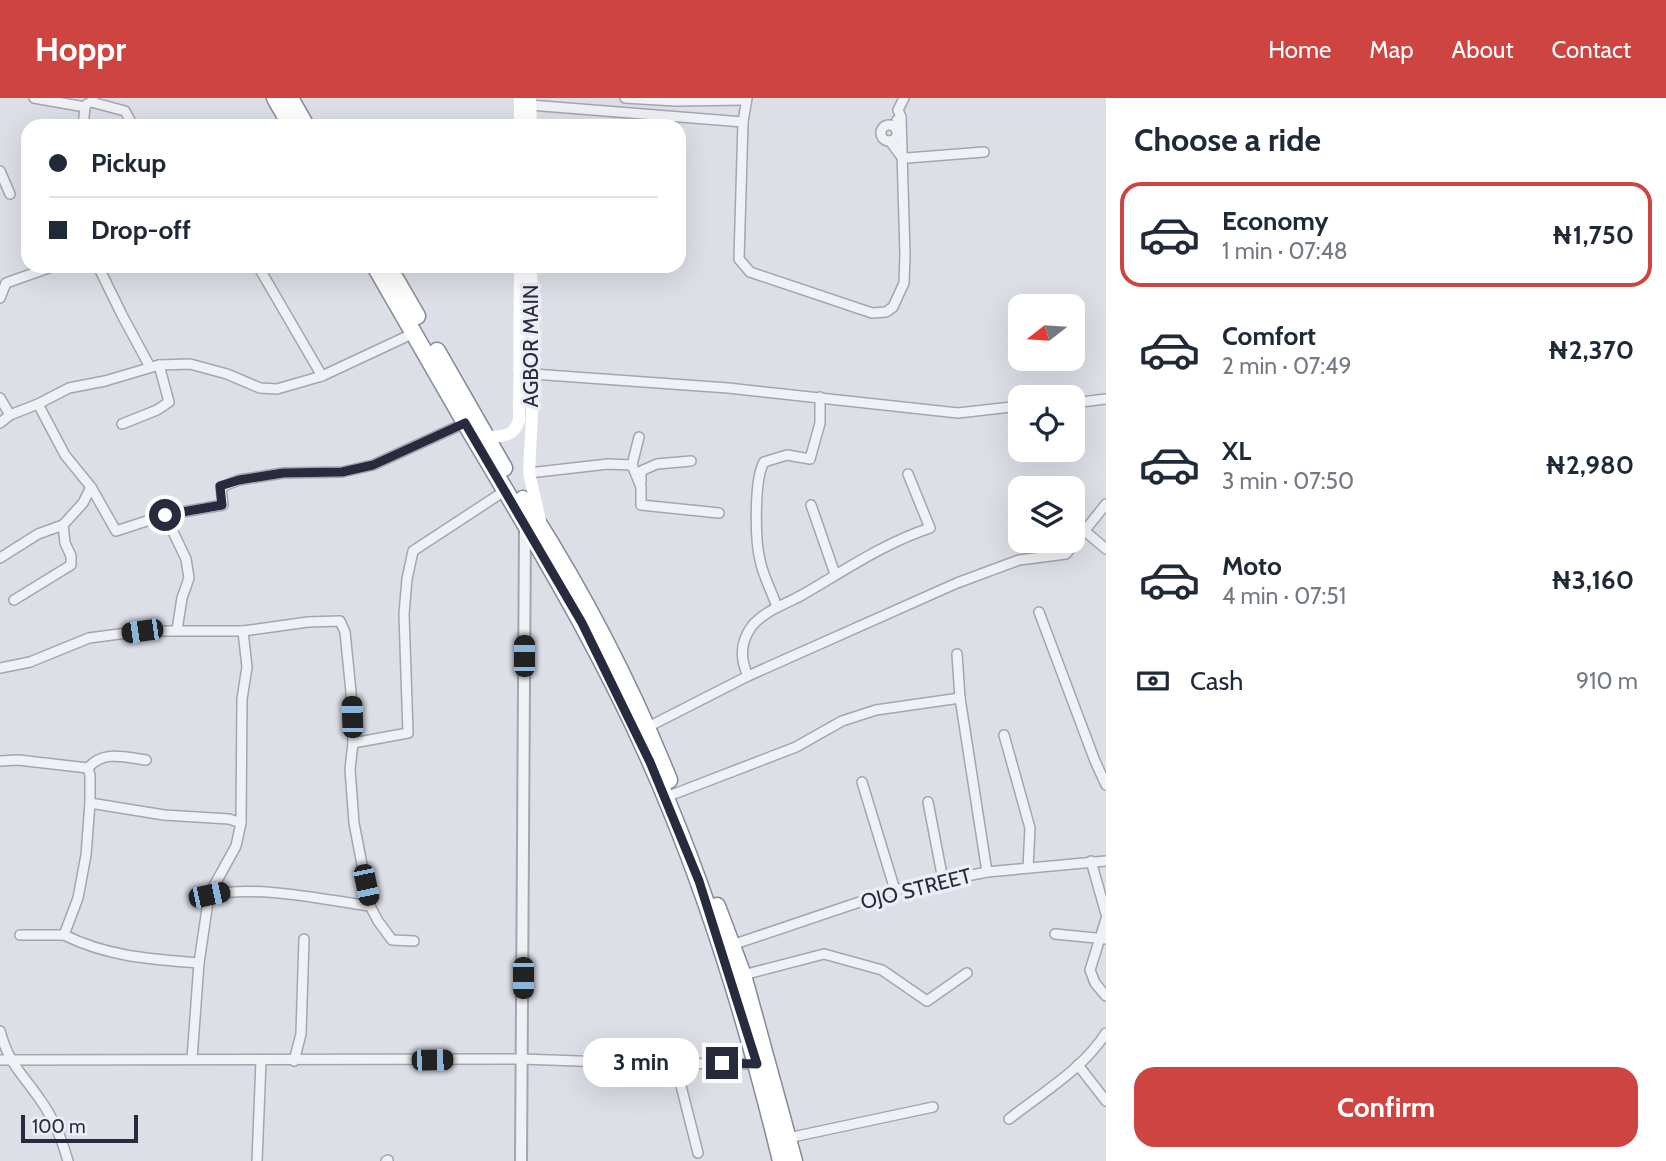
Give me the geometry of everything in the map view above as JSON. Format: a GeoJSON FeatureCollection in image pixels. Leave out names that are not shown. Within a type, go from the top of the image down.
{"type":"FeatureCollection","features":[{"type":"Feature","properties":{"kind":"highway"},"geometry":{"type":"LineString","coordinates":[[275,98],[288,119]]}},
{"type":"Feature","properties":{"kind":"highway"},"geometry":{"type":"LineString","coordinates":[[289,98],[302,119]]}},
{"type":"Feature","properties":{"kind":"highway"},"geometry":{"type":"LineString","coordinates":[[378,273],[589,635],[670,806],[699,881],[757,1064],[781,1161]]}},
{"type":"Feature","properties":{"kind":"highway"},"geometry":{"type":"LineString","coordinates":[[392,273],[543,530],[648,727],[743,975],[794,1161]]}},
{"type":"Feature","properties":{"kind":"main road"},"geometry":{"type":"LineString","coordinates":[[522,119],[527,100]]}},
{"type":"Feature","properties":{"kind":"main road"},"geometry":{"type":"LineString","coordinates":[[527,100],[530,119]]}},
{"type":"Feature","properties":{"kind":"main road","name":"AGBOR MAIN"},"geometry":{"type":"LineString","coordinates":[[520,273],[519,373],[525,423]]}},
{"type":"Feature","properties":{"kind":"main road","name":"AGBOR MAIN"},"geometry":{"type":"LineString","coordinates":[[525,423],[534,375],[531,273]]}},
{"type":"Feature","properties":{"kind":"main road"},"geometry":{"type":"LineString","coordinates":[[488,437],[509,435],[525,423]]}},
{"type":"Feature","properties":{"kind":"main road"},"geometry":{"type":"LineString","coordinates":[[525,423],[529,474],[543,530]]}},
{"type":"Feature","properties":{"kind":"street"},"geometry":{"type":"LineString","coordinates":[[34,98],[90,102],[125,111],[129,119]]}},
{"type":"Feature","properties":{"kind":"street"},"geometry":{"type":"LineString","coordinates":[[625,98],[675,101],[747,99],[743,122],[738,253],[745,268],[750,272],[872,313],[886,312],[893,307],[904,284],[901,117],[898,110],[904,98]]}},
{"type":"Feature","properties":{"kind":"street"},"geometry":{"type":"LineString","coordinates":[[527,100],[743,122]]}},
{"type":"Feature","properties":{"kind":"street"},"geometry":{"type":"LineString","coordinates":[[85,119],[90,102]]}},
{"type":"Feature","properties":{"kind":"street"},"geometry":{"type":"LineString","coordinates":[[901,117],[890,125],[897,133],[895,139],[890,141],[901,156],[907,158],[984,152]]}},
{"type":"Feature","properties":{"kind":"street"},"geometry":{"type":"LineString","coordinates":[[0,171],[10,194]]}},
{"type":"Feature","properties":{"kind":"street"},"geometry":{"type":"LineString","coordinates":[[0,298],[3,280],[28,273]]}},
{"type":"Feature","properties":{"kind":"street"},"geometry":{"type":"LineString","coordinates":[[101,273],[122,316],[155,365],[169,402],[157,410],[122,424]]}},
{"type":"Feature","properties":{"kind":"street"},"geometry":{"type":"LineString","coordinates":[[262,273],[322,376]]}},
{"type":"Feature","properties":{"kind":"street"},"geometry":{"type":"LineString","coordinates":[[0,423],[10,415],[69,388],[105,381],[155,365],[190,364],[227,374],[260,388],[277,389],[322,376],[414,332]]}},
{"type":"Feature","properties":{"kind":"street"},"geometry":{"type":"LineString","coordinates":[[519,373],[645,380],[958,413],[1008,407]]}},
{"type":"Feature","properties":{"kind":"street"},"geometry":{"type":"LineString","coordinates":[[777,607],[760,560],[757,490],[760,469],[764,462],[788,455],[810,459],[821,423],[820,397]]}},
{"type":"Feature","properties":{"kind":"street"},"geometry":{"type":"LineString","coordinates":[[0,398],[10,415]]}},
{"type":"Feature","properties":{"kind":"street"},"geometry":{"type":"LineString","coordinates":[[1085,402],[1106,399]]}},
{"type":"Feature","properties":{"kind":"street"},"geometry":{"type":"LineString","coordinates":[[38,404],[65,455],[91,487],[116,531],[165,515],[222,505],[220,486],[239,480],[283,473],[342,472],[373,465],[465,423]]}},
{"type":"Feature","properties":{"kind":"street"},"geometry":{"type":"LineString","coordinates":[[639,437],[632,466],[641,487]]}},
{"type":"Feature","properties":{"kind":"street"},"geometry":{"type":"LineString","coordinates":[[691,461],[657,464],[640,471],[641,505],[719,513]]}},
{"type":"Feature","properties":{"kind":"street"},"geometry":{"type":"LineString","coordinates":[[529,474],[608,464],[632,466]]}},
{"type":"Feature","properties":{"kind":"street"},"geometry":{"type":"LineString","coordinates":[[748,676],[741,657],[742,647],[753,625],[777,607],[882,548],[930,528],[908,474]]}},
{"type":"Feature","properties":{"kind":"street"},"geometry":{"type":"LineString","coordinates":[[0,558],[38,534],[63,525],[83,503],[91,487]]}},
{"type":"Feature","properties":{"kind":"street"},"geometry":{"type":"LineString","coordinates":[[353,743],[408,733],[404,614],[413,551],[506,490]]}},
{"type":"Feature","properties":{"kind":"street"},"geometry":{"type":"LineString","coordinates":[[648,727],[748,676],[957,583],[1019,560],[1066,554],[1106,503]]}},
{"type":"Feature","properties":{"kind":"street"},"geometry":{"type":"LineString","coordinates":[[811,505],[835,575]]}},
{"type":"Feature","properties":{"kind":"street"},"geometry":{"type":"LineString","coordinates":[[165,515],[186,559],[189,578],[182,598],[177,630]]}},
{"type":"Feature","properties":{"kind":"street"},"geometry":{"type":"LineString","coordinates":[[521,1161],[525,522]]}},
{"type":"Feature","properties":{"kind":"street"},"geometry":{"type":"LineString","coordinates":[[14,600],[71,565],[72,556],[65,543],[63,525]]}},
{"type":"Feature","properties":{"kind":"street"},"geometry":{"type":"LineString","coordinates":[[1086,531],[1106,549]]}},
{"type":"Feature","properties":{"kind":"street"},"geometry":{"type":"LineString","coordinates":[[1040,612],[1106,785]]}},
{"type":"Feature","properties":{"kind":"street"},"geometry":{"type":"LineString","coordinates":[[0,668],[30,662],[89,638],[142,631],[243,631],[308,622],[340,621],[346,644],[353,743],[350,769],[354,823],[370,906],[392,940],[414,941]]}},
{"type":"Feature","properties":{"kind":"street"},"geometry":{"type":"LineString","coordinates":[[192,1059],[209,895],[236,845],[241,823],[242,699],[247,667],[243,631]]}},
{"type":"Feature","properties":{"kind":"street"},"geometry":{"type":"LineString","coordinates":[[957,654],[960,698],[987,872]]}},
{"type":"Feature","properties":{"kind":"street"},"geometry":{"type":"LineString","coordinates":[[674,794],[796,747],[842,721],[876,710],[960,698]]}},
{"type":"Feature","properties":{"kind":"street"},"geometry":{"type":"LineString","coordinates":[[1004,735],[1030,828],[1028,868]]}},
{"type":"Feature","properties":{"kind":"street"},"geometry":{"type":"LineString","coordinates":[[88,768],[95,759],[117,755],[146,760]]}},
{"type":"Feature","properties":{"kind":"street"},"geometry":{"type":"LineString","coordinates":[[0,761],[18,760],[88,768]]}},
{"type":"Feature","properties":{"kind":"street"},"geometry":{"type":"LineString","coordinates":[[64,935],[78,898],[86,855],[90,803],[88,768]]}},
{"type":"Feature","properties":{"kind":"street"},"geometry":{"type":"LineString","coordinates":[[862,782],[895,890]]}},
{"type":"Feature","properties":{"kind":"street"},"geometry":{"type":"LineString","coordinates":[[928,802],[943,880]]}},
{"type":"Feature","properties":{"kind":"street"},"geometry":{"type":"LineString","coordinates":[[90,803],[164,815],[229,819],[241,823]]}},
{"type":"Feature","properties":{"kind":"street"},"geometry":{"type":"LineString","coordinates":[[1091,860],[1106,914]]}},
{"type":"Feature","properties":{"kind":"street","name":"OJO STREET"},"geometry":{"type":"LineString","coordinates":[[732,945],[895,890],[987,872],[1091,860],[1106,861]]}},
{"type":"Feature","properties":{"kind":"street"},"geometry":{"type":"LineString","coordinates":[[221,875],[228,891]]}},
{"type":"Feature","properties":{"kind":"street"},"geometry":{"type":"LineString","coordinates":[[209,895],[228,891],[296,895],[370,906]]}},
{"type":"Feature","properties":{"kind":"street"},"geometry":{"type":"LineString","coordinates":[[1106,919],[1102,939],[1090,970],[1095,983],[1106,996]]}},
{"type":"Feature","properties":{"kind":"street"},"geometry":{"type":"LineString","coordinates":[[1055,934],[1102,939]]}},
{"type":"Feature","properties":{"kind":"street"},"geometry":{"type":"LineString","coordinates":[[20,936],[64,935],[90,948],[118,955],[200,963]]}},
{"type":"Feature","properties":{"kind":"street"},"geometry":{"type":"LineString","coordinates":[[294,1060],[301,1034],[304,939]]}},
{"type":"Feature","properties":{"kind":"street"},"geometry":{"type":"LineString","coordinates":[[743,975],[824,954],[882,970],[927,1001],[967,973]]}},
{"type":"Feature","properties":{"kind":"street"},"geometry":{"type":"LineString","coordinates":[[0,1031],[5,1060],[42,1102],[57,1130],[67,1161]]}},
{"type":"Feature","properties":{"kind":"street"},"geometry":{"type":"LineString","coordinates":[[1009,1119],[1078,1065],[1106,1033]]}},
{"type":"Feature","properties":{"kind":"street"},"geometry":{"type":"LineString","coordinates":[[5,1060],[522,1059],[757,1064]]}},
{"type":"Feature","properties":{"kind":"street"},"geometry":{"type":"LineString","coordinates":[[257,1161],[261,1061]]}},
{"type":"Feature","properties":{"kind":"street"},"geometry":{"type":"LineString","coordinates":[[675,1062],[698,1153]]}},
{"type":"Feature","properties":{"kind":"street"},"geometry":{"type":"LineString","coordinates":[[1078,1065],[1106,1101]]}},
{"type":"Feature","properties":{"kind":"street"},"geometry":{"type":"LineString","coordinates":[[788,1138],[933,1107]]}},
{"type":"Feature","properties":{"kind":"route"},"geometry":{"type":"LineString","coordinates":[[165,515],[222,505],[220,486],[239,480],[283,473],[342,472],[373,465],[465,423],[582,623],[620,697],[670,806],[699,881],[757,1064],[722,1063]]}}]}
